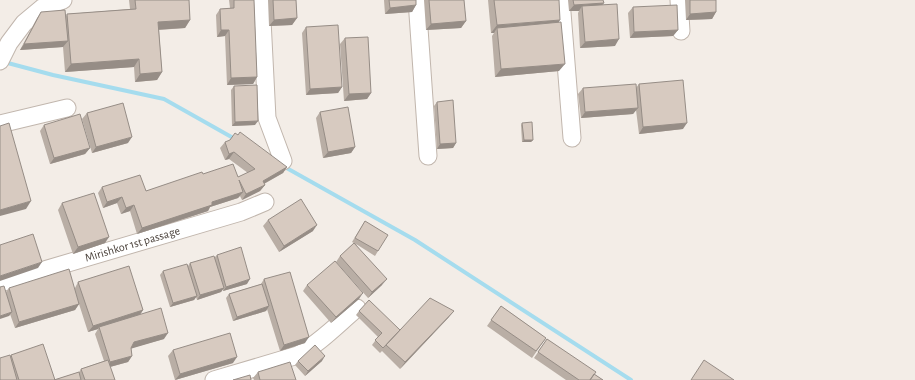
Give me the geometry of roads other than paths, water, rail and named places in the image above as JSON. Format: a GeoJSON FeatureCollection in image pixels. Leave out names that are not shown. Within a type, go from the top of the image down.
{"type":"FeatureCollection","features":[{"type":"Feature","properties":{"kind":"street"},"geometry":{"type":"LineString","coordinates":[[0,61],[9,43],[24,23],[42,8],[63,0]]}},
{"type":"Feature","properties":{"kind":"street"},"geometry":{"type":"LineString","coordinates":[[261,0],[267,118],[283,161]]}},
{"type":"Feature","properties":{"kind":"street"},"geometry":{"type":"LineString","coordinates":[[417,0],[428,156]]}},
{"type":"Feature","properties":{"kind":"street"},"geometry":{"type":"LineString","coordinates":[[561,0],[572,138]]}},
{"type":"Feature","properties":{"kind":"street"},"geometry":{"type":"LineString","coordinates":[[679,0],[681,31]]}},
{"type":"Feature","properties":{"kind":"street"},"geometry":{"type":"LineString","coordinates":[[0,119],[67,108]]}},
{"type":"Feature","properties":{"kind":"street","name":"Mirishkor 1st passage"},"geometry":{"type":"LineString","coordinates":[[0,283],[241,212],[265,202]]}},
{"type":"Feature","properties":{"kind":"street"},"geometry":{"type":"LineString","coordinates":[[214,380],[298,355],[316,343],[358,308]]}},
{"type":"Feature","properties":{"kind":"waterway"},"geometry":{"type":"LineString","coordinates":[[4,62],[53,75],[164,99],[235,139]]}},
{"type":"Feature","properties":{"kind":"waterway"},"geometry":{"type":"LineString","coordinates":[[283,166],[415,240],[631,380]]}}]}
